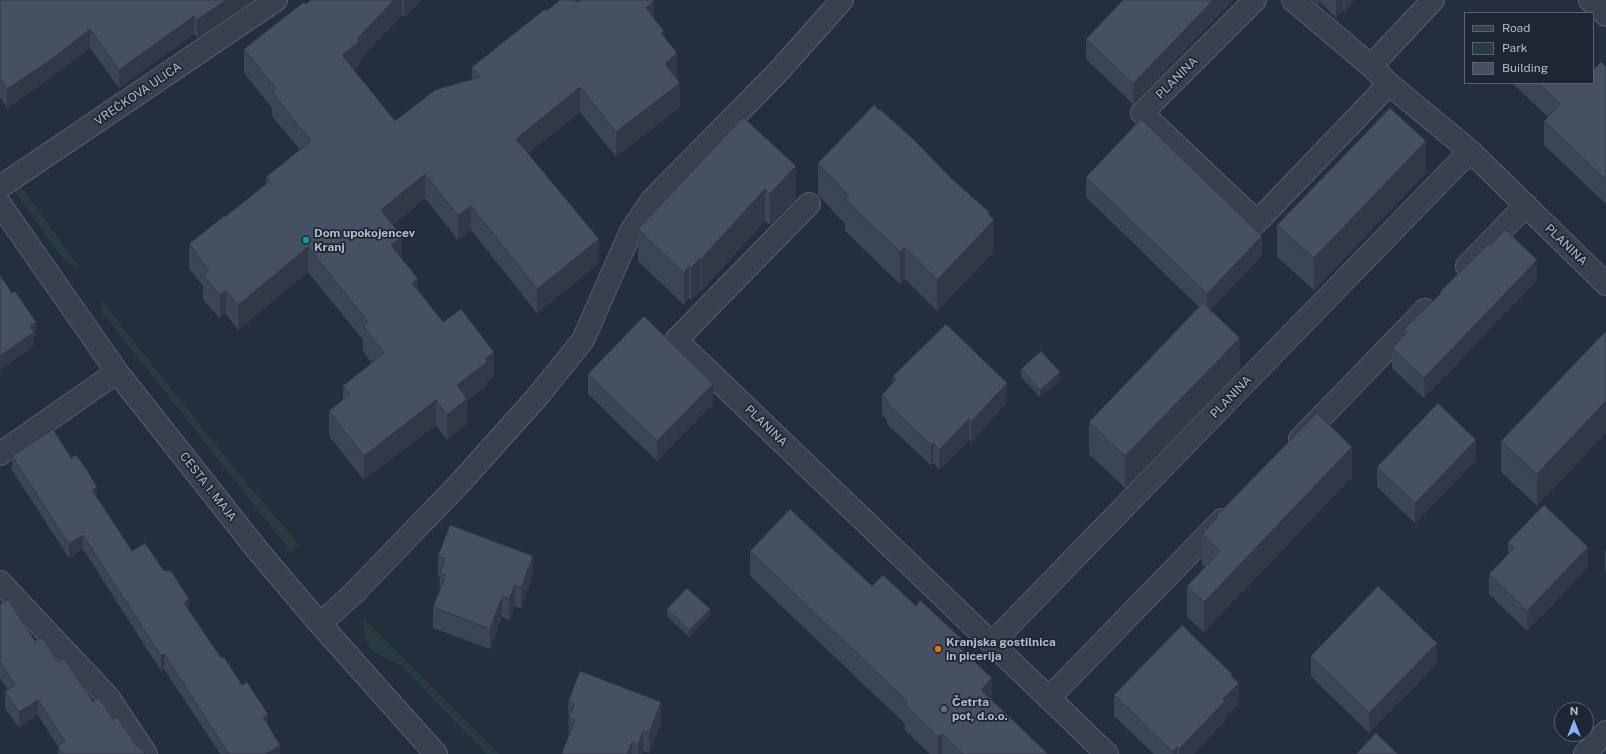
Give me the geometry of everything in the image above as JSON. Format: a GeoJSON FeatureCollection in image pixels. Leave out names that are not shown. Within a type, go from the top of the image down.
{"type":"FeatureCollection","features":[{"type":"Feature","properties":{"kind":"street","name":"VREČKOVA ULICA"},"geometry":{"type":"LineString","coordinates":[[0,187],[276,0]]}},
{"type":"Feature","properties":{"kind":"street"},"geometry":{"type":"LineString","coordinates":[[320,624],[354,593],[460,483],[538,396],[584,340],[631,231],[652,200],[778,72],[842,0]]}},
{"type":"Feature","properties":{"kind":"street","name":"PLANINA"},"geometry":{"type":"LineString","coordinates":[[1255,0],[1142,113],[1257,222],[1389,84]]}},
{"type":"Feature","properties":{"kind":"street","name":"PLANINA"},"geometry":{"type":"LineString","coordinates":[[1293,0],[1371,66],[1389,84],[1470,151],[1606,284]]}},
{"type":"Feature","properties":{"kind":"street"},"geometry":{"type":"LineString","coordinates":[[1371,66],[1433,0]]}},
{"type":"Feature","properties":{"kind":"street"},"geometry":{"type":"LineString","coordinates":[[1590,0],[1606,15]]}},
{"type":"Feature","properties":{"kind":"street","name":"PLANINA"},"geometry":{"type":"LineString","coordinates":[[992,643],[1470,151]]}},
{"type":"Feature","properties":{"kind":"street","name":"CESTA 1. MAJA"},"geometry":{"type":"LineString","coordinates":[[0,204],[117,372],[259,552],[320,624],[436,754]]}},
{"type":"Feature","properties":{"kind":"street","name":"PLANINA"},"geometry":{"type":"LineString","coordinates":[[809,204],[676,340],[1108,754]]}},
{"type":"Feature","properties":{"kind":"street"},"geometry":{"type":"LineString","coordinates":[[1454,280],[1526,206]]}},
{"type":"Feature","properties":{"kind":"street"},"geometry":{"type":"LineString","coordinates":[[1288,452],[1437,297]]}},
{"type":"Feature","properties":{"kind":"street"},"geometry":{"type":"LineString","coordinates":[[0,454],[117,372]]}},
{"type":"Feature","properties":{"kind":"street"},"geometry":{"type":"LineString","coordinates":[[1049,698],[1238,503]]}},
{"type":"Feature","properties":{"kind":"street"},"geometry":{"type":"LineString","coordinates":[[0,582],[108,696],[146,754]]}},
{"type":"Feature","properties":{"kind":"street"},"geometry":{"type":"LineString","coordinates":[[1585,754],[1606,732]]}},
{"type":"Feature","properties":{"kind":"green space"},"geometry":{"type":"Polygon","coordinates":[[[18,182],[80,268],[71,265],[63,259],[13,189],[18,182]]]}},
{"type":"Feature","properties":{"kind":"green space"},"geometry":{"type":"Polygon","coordinates":[[[102,301],[235,469],[300,545],[291,552],[102,312],[102,301]]]}},
{"type":"Feature","properties":{"kind":"green space"},"geometry":{"type":"Polygon","coordinates":[[[363,618],[499,754],[486,754],[402,666],[373,651],[368,645],[364,635],[363,618]]]}},
{"type":"Feature","properties":{"kind":"building"},"geometry":{"type":"Polygon","coordinates":[[[0,0],[226,0],[197,20],[194,16],[119,70],[90,29],[52,59],[7,89],[0,79],[0,0]]]}},
{"type":"Feature","properties":{"kind":"building","name":"Dom upokojencev Kranj"},"geometry":{"type":"Polygon","coordinates":[[[311,0],[394,0],[357,39],[359,42],[342,55],[395,121],[435,90],[480,77],[472,67],[545,9],[546,11],[560,0],[574,0],[577,2],[580,0],[654,0],[646,8],[664,31],[661,33],[677,53],[665,64],[680,83],[616,132],[580,87],[516,139],[599,239],[537,289],[471,206],[458,216],[425,174],[381,210],[402,237],[391,245],[418,279],[412,283],[443,322],[461,309],[494,352],[485,359],[487,362],[457,385],[467,399],[447,415],[436,400],[364,456],[329,411],[350,394],[343,386],[384,353],[363,326],[368,322],[308,247],[238,305],[226,290],[220,295],[203,275],[209,270],[189,244],[270,181],[266,177],[311,141],[272,92],[276,89],[244,49],[304,2],[306,4],[311,0]]]}},
{"type":"Feature","properties":{"kind":"building"},"geometry":{"type":"Polygon","coordinates":[[[1123,0],[1213,0],[1133,84],[1086,39],[1123,0]]]}},
{"type":"Feature","properties":{"kind":"building"},"geometry":{"type":"Polygon","coordinates":[[[1601,62],[1606,67],[1606,180],[1544,121],[1560,104],[1539,84],[1594,84],[1594,69],[1601,62]]]}},
{"type":"Feature","properties":{"kind":"building"},"geometry":{"type":"Polygon","coordinates":[[[874,105],[913,139],[953,180],[989,212],[988,214],[994,220],[937,280],[905,247],[900,252],[845,199],[849,196],[818,163],[874,105]]]}},
{"type":"Feature","properties":{"kind":"building"},"geometry":{"type":"Polygon","coordinates":[[[1390,108],[1426,141],[1314,258],[1277,225],[1390,108]]]}},
{"type":"Feature","properties":{"kind":"building"},"geometry":{"type":"Polygon","coordinates":[[[743,117],[796,166],[770,194],[765,189],[701,259],[700,258],[691,268],[689,266],[684,273],[638,229],[743,117]]]}},
{"type":"Feature","properties":{"kind":"building"},"geometry":{"type":"Polygon","coordinates":[[[1141,119],[1262,236],[1207,294],[1086,177],[1141,119]]]}},
{"type":"Feature","properties":{"kind":"building"},"geometry":{"type":"Polygon","coordinates":[[[1505,229],[1537,260],[1424,378],[1392,348],[1407,332],[1404,329],[1488,244],[1490,246],[1505,229]]]}},
{"type":"Feature","properties":{"kind":"building"},"geometry":{"type":"Polygon","coordinates":[[[0,275],[12,293],[15,291],[36,322],[30,326],[34,332],[0,356],[0,275]]]}},
{"type":"Feature","properties":{"kind":"building"},"geometry":{"type":"Polygon","coordinates":[[[1203,303],[1240,338],[1125,456],[1089,422],[1203,303]]]}},
{"type":"Feature","properties":{"kind":"building"},"geometry":{"type":"Polygon","coordinates":[[[644,316],[713,384],[657,441],[588,374],[644,316]]]}},
{"type":"Feature","properties":{"kind":"building"},"geometry":{"type":"Polygon","coordinates":[[[946,324],[1007,383],[971,422],[969,419],[939,450],[933,443],[931,445],[887,403],[889,401],[882,395],[896,379],[893,376],[946,324]]]}},
{"type":"Feature","properties":{"kind":"building"},"geometry":{"type":"Polygon","coordinates":[[[1606,331],[1606,401],[1537,474],[1501,441],[1606,331]]]}},
{"type":"Feature","properties":{"kind":"building"},"geometry":{"type":"Polygon","coordinates":[[[1041,351],[1060,372],[1040,390],[1021,369],[1041,351]]]}},
{"type":"Feature","properties":{"kind":"building"},"geometry":{"type":"Polygon","coordinates":[[[1438,403],[1476,440],[1415,503],[1377,467],[1438,403]]]}},
{"type":"Feature","properties":{"kind":"building"},"geometry":{"type":"Polygon","coordinates":[[[1317,413],[1352,447],[1204,602],[1187,586],[1220,551],[1202,534],[1218,517],[1216,516],[1317,413]]]}},
{"type":"Feature","properties":{"kind":"building"},"geometry":{"type":"Polygon","coordinates":[[[53,429],[71,458],[76,455],[87,470],[97,487],[92,490],[132,551],[145,543],[164,571],[171,571],[189,599],[184,603],[221,658],[224,657],[242,685],[247,682],[268,714],[263,717],[280,745],[266,754],[229,754],[164,654],[161,656],[83,535],[69,544],[12,456],[53,429]]]}},
{"type":"Feature","properties":{"kind":"building"},"geometry":{"type":"Polygon","coordinates":[[[1544,505],[1588,547],[1527,611],[1489,574],[1514,548],[1508,542],[1544,505]]]}},
{"type":"Feature","properties":{"kind":"building"},"geometry":{"type":"Polygon","coordinates":[[[790,509],[872,586],[883,575],[916,606],[920,600],[964,641],[959,647],[992,678],[981,690],[1048,754],[963,754],[942,734],[938,737],[905,705],[908,702],[750,551],[790,509]]]}},
{"type":"Feature","properties":{"kind":"building"},"geometry":{"type":"Polygon","coordinates":[[[450,525],[533,556],[521,588],[515,585],[509,599],[502,597],[490,629],[433,607],[446,575],[440,573],[445,559],[438,556],[450,525]]]}},
{"type":"Feature","properties":{"kind":"building"},"geometry":{"type":"Polygon","coordinates":[[[1378,586],[1437,643],[1369,713],[1311,656],[1378,586]]]}},
{"type":"Feature","properties":{"kind":"building"},"geometry":{"type":"Polygon","coordinates":[[[687,588],[710,609],[689,630],[667,609],[687,588]]]}},
{"type":"Feature","properties":{"kind":"building"},"geometry":{"type":"Polygon","coordinates":[[[8,599],[35,641],[42,637],[58,662],[64,658],[93,702],[99,698],[113,719],[117,717],[136,745],[145,754],[63,754],[58,746],[65,741],[38,700],[19,712],[5,692],[15,685],[0,662],[0,604],[8,599]]]}},
{"type":"Feature","properties":{"kind":"building"},"geometry":{"type":"Polygon","coordinates":[[[1182,625],[1233,675],[1231,676],[1239,683],[1223,699],[1225,701],[1179,749],[1177,747],[1173,752],[1114,695],[1182,625]]]}},
{"type":"Feature","properties":{"kind":"building"},"geometry":{"type":"Polygon","coordinates":[[[580,671],[661,702],[649,733],[643,731],[638,745],[632,742],[627,754],[562,753],[575,720],[569,718],[574,704],[568,702],[580,671]]]}},
{"type":"Feature","properties":{"kind":"building"},"geometry":{"type":"Polygon","coordinates":[[[1376,733],[1398,754],[1356,754],[1376,733]]]}},
{"type":"Feature","properties":{"kind":"place","name":"Dom upokojencev Kranj"},"geometry":{"type":"Point","coordinates":[306,240]}},
{"type":"Feature","properties":{"kind":"place","name":"Kranjska gostilnica in picerija"},"geometry":{"type":"Point","coordinates":[938,649]}},
{"type":"Feature","properties":{"kind":"place","name":"Četrta pot, d.o.o."},"geometry":{"type":"Point","coordinates":[944,709]}}]}
